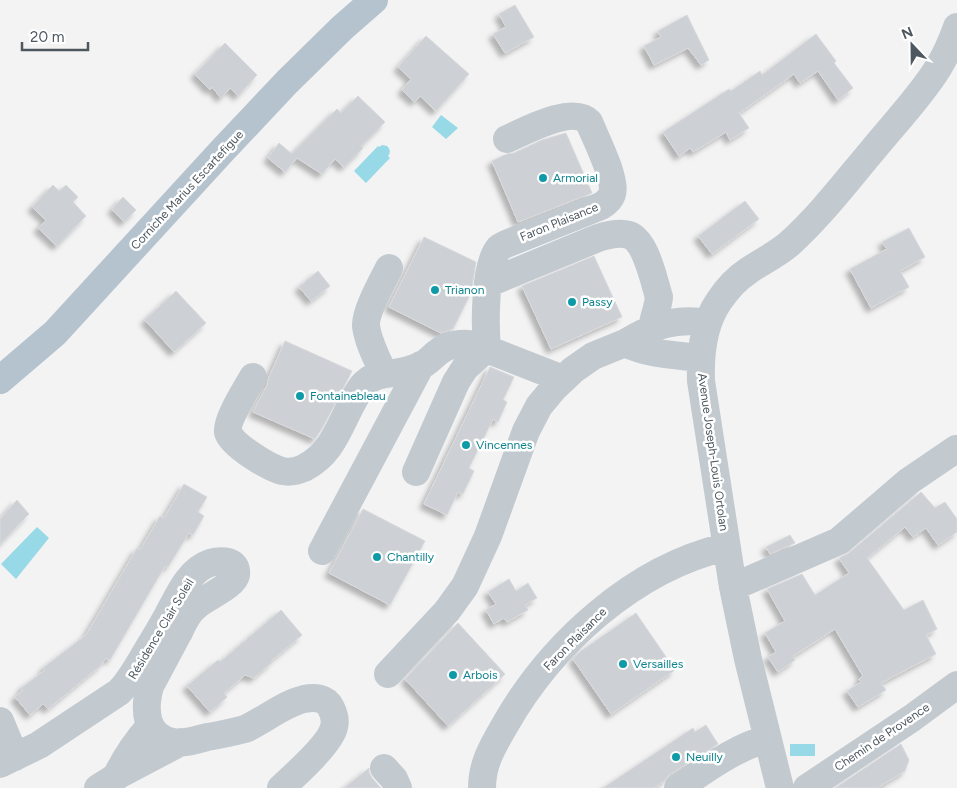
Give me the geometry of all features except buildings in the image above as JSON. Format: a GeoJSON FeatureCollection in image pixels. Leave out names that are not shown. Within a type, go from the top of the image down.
{"type":"FeatureCollection","features":[{"type":"Feature","properties":{"kind":"main road","name":"Corniche Marius Escartefigue"},"geometry":{"type":"LineString","coordinates":[[0,380],[56,333],[280,89],[342,28],[374,0]]}},
{"type":"Feature","properties":{"kind":"street","name":"Avenue Joseph-Louis Ortolan"},"geometry":{"type":"LineString","coordinates":[[780,788],[732,586],[701,381],[703,340],[713,310],[730,286],[783,248],[823,210],[929,82],[947,53],[957,27]]}},
{"type":"Feature","properties":{"kind":"street","name":"Faron Plaisance"},"geometry":{"type":"LineString","coordinates":[[487,348],[486,310],[489,283],[493,260],[499,248],[601,206],[610,198],[613,192],[608,170],[589,122],[584,117],[562,117],[506,139]]}},
{"type":"Feature","properties":{"kind":"street"},"geometry":{"type":"LineString","coordinates":[[489,283],[598,238],[615,234],[629,235],[639,242],[642,248],[659,297],[652,329]]}},
{"type":"Feature","properties":{"kind":"street"},"geometry":{"type":"LineString","coordinates":[[384,374],[366,326],[367,316],[389,268]]}},
{"type":"Feature","properties":{"kind":"street"},"geometry":{"type":"LineString","coordinates":[[388,674],[447,611],[465,586],[488,536],[526,431],[539,406],[573,370],[594,356],[652,329],[672,322],[698,321],[708,323]]}},
{"type":"Feature","properties":{"kind":"street"},"geometry":{"type":"LineString","coordinates":[[625,343],[652,352],[701,358]]}},
{"type":"Feature","properties":{"kind":"street"},"geometry":{"type":"LineString","coordinates":[[253,377],[231,418],[230,435],[243,449],[266,465],[284,472],[293,472],[306,467],[327,451],[360,389],[372,378],[406,371],[421,365],[442,349],[455,344],[469,344],[487,348],[563,380]]}},
{"type":"Feature","properties":{"kind":"street"},"geometry":{"type":"LineString","coordinates":[[416,472],[456,382],[465,368],[487,348]]}},
{"type":"Feature","properties":{"kind":"street"},"geometry":{"type":"LineString","coordinates":[[322,551],[421,365]]}},
{"type":"Feature","properties":{"kind":"street"},"geometry":{"type":"LineString","coordinates":[[732,586],[839,541],[909,481],[956,449]]}},
{"type":"Feature","properties":{"kind":"street","name":"Faron Plaisance"},"geometry":{"type":"LineString","coordinates":[[482,788],[485,764],[490,749],[517,704],[534,680],[579,631],[610,603],[639,583],[676,564],[726,546]]}},
{"type":"Feature","properties":{"kind":"street","name":"Résidence Clair Soleil"},"geometry":{"type":"LineString","coordinates":[[7,760],[39,745],[119,692],[130,679],[190,579],[206,565],[218,561],[229,562],[235,568],[234,580],[228,586],[201,601],[191,611],[150,686],[146,706],[150,726]]}},
{"type":"Feature","properties":{"kind":"street","name":"Chemin de Provence"},"geometry":{"type":"LineString","coordinates":[[807,788],[957,686]]}},
{"type":"Feature","properties":{"kind":"street"},"geometry":{"type":"LineString","coordinates":[[107,783],[181,742],[245,729],[298,701],[313,698],[325,700],[334,714],[335,726],[332,733],[307,764],[281,788]]}},
{"type":"Feature","properties":{"kind":"street"},"geometry":{"type":"LineString","coordinates":[[0,721],[7,735],[7,760]]}},
{"type":"Feature","properties":{"kind":"street"},"geometry":{"type":"LineString","coordinates":[[107,783],[135,743],[150,726],[159,736],[166,740],[181,742]]}},
{"type":"Feature","properties":{"kind":"street"},"geometry":{"type":"LineString","coordinates":[[678,788],[734,752],[767,739]]}},
{"type":"Feature","properties":{"kind":"water"},"geometry":{"type":"Polygon","coordinates":[[[441,115],[458,128],[446,139],[432,127],[441,115]]]}},
{"type":"Feature","properties":{"kind":"water"},"geometry":{"type":"Polygon","coordinates":[[[382,145],[389,148],[388,156],[390,158],[366,183],[354,171],[378,146],[382,145]]]}},
{"type":"Feature","properties":{"kind":"water"},"geometry":{"type":"Polygon","coordinates":[[[37,527],[49,538],[16,579],[1,564],[37,527]]]}},
{"type":"Feature","properties":{"kind":"water"},"geometry":{"type":"Polygon","coordinates":[[[790,744],[815,744],[815,756],[790,756],[790,744]]]}},
{"type":"Feature","properties":{"kind":"place","name":"Armorial"},"geometry":{"type":"Point","coordinates":[543,178]}},
{"type":"Feature","properties":{"kind":"place","name":"Trianon"},"geometry":{"type":"Point","coordinates":[435,290]}},
{"type":"Feature","properties":{"kind":"place","name":"Passy"},"geometry":{"type":"Point","coordinates":[572,302]}},
{"type":"Feature","properties":{"kind":"place","name":"Fontainebleau"},"geometry":{"type":"Point","coordinates":[300,396]}},
{"type":"Feature","properties":{"kind":"place","name":"Vincennes"},"geometry":{"type":"Point","coordinates":[466,445]}},
{"type":"Feature","properties":{"kind":"place","name":"Chantilly"},"geometry":{"type":"Point","coordinates":[377,557]}},
{"type":"Feature","properties":{"kind":"place","name":"Versailles"},"geometry":{"type":"Point","coordinates":[623,664]}},
{"type":"Feature","properties":{"kind":"place","name":"Arbois"},"geometry":{"type":"Point","coordinates":[453,675]}},
{"type":"Feature","properties":{"kind":"place","name":"Neuilly"},"geometry":{"type":"Point","coordinates":[676,757]}}]}
